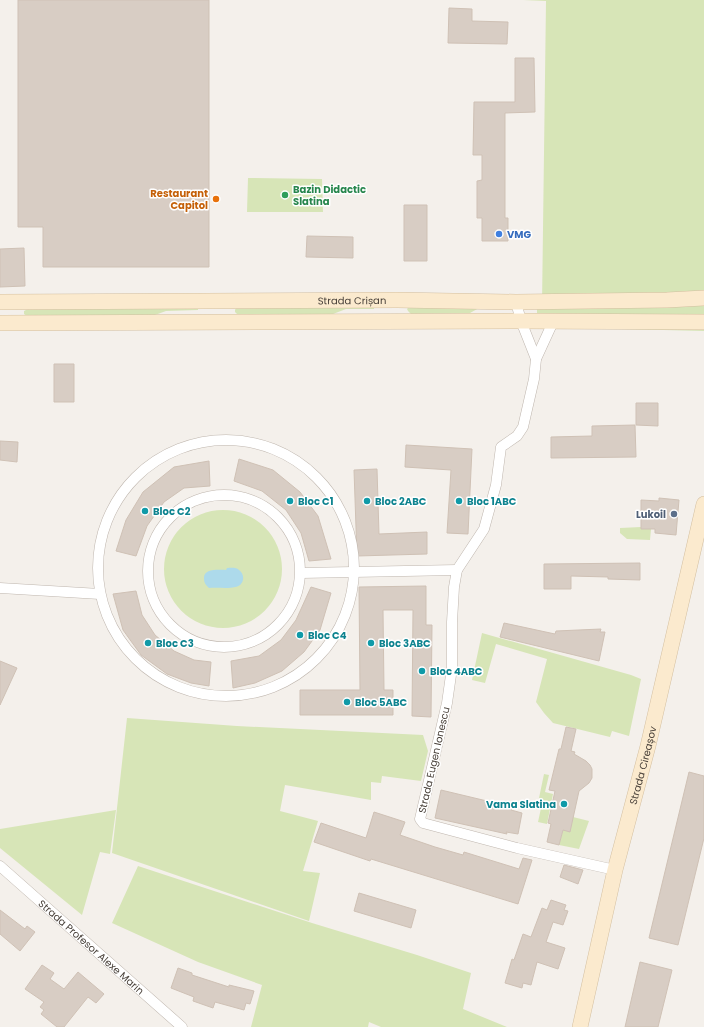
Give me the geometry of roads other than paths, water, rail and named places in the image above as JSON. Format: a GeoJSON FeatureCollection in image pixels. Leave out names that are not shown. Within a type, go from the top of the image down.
{"type":"FeatureCollection","features":[{"type":"Feature","properties":{"kind":"main road","name":"Strada Crișan"},"geometry":{"type":"LineString","coordinates":[[0,302],[397,300],[516,302],[667,300],[704,298]]}},
{"type":"Feature","properties":{"kind":"main road","name":"Strada Crișan"},"geometry":{"type":"LineString","coordinates":[[0,323],[521,321],[704,322]]}},
{"type":"Feature","properties":{"kind":"main road","name":"Strada Cireașov"},"geometry":{"type":"LineString","coordinates":[[580,1027],[615,870],[648,746],[704,504]]}},
{"type":"Feature","properties":{"kind":"street","name":"Strada Eugen Ionescu"},"geometry":{"type":"LineString","coordinates":[[516,302],[521,321],[536,359]]}},
{"type":"Feature","properties":{"kind":"street","name":"Strada Eugen Ionescu"},"geometry":{"type":"LineString","coordinates":[[553,322],[536,359],[534,379],[523,427],[517,436],[501,447],[496,485],[484,529],[457,570],[454,587],[452,668],[448,703],[420,819],[423,823],[502,844],[615,870]]}},
{"type":"Feature","properties":{"kind":"street"},"geometry":{"type":"LineString","coordinates":[[214,440],[236,440],[264,446],[290,457],[323,485],[346,523],[352,547],[354,573],[348,609],[333,639],[311,664],[284,683],[259,692],[233,696],[196,693],[162,680],[134,657],[112,628],[100,594],[97,564],[102,534],[113,506],[131,481],[154,462],[192,444],[214,440]]}},
{"type":"Feature","properties":{"kind":"street"},"geometry":{"type":"LineString","coordinates":[[228,495],[247,498],[265,507],[280,519],[292,536],[299,554],[301,574],[297,596],[286,616],[270,632],[250,643],[228,647],[206,645],[186,636],[168,623],[156,604],[149,584],[149,561],[155,539],[167,520],[185,506],[206,497],[228,495]]}},
{"type":"Feature","properties":{"kind":"street"},"geometry":{"type":"LineString","coordinates":[[301,574],[457,570]]}},
{"type":"Feature","properties":{"kind":"street"},"geometry":{"type":"LineString","coordinates":[[0,588],[100,594]]}},
{"type":"Feature","properties":{"kind":"street","name":"Strada Profesor Alexe Marin"},"geometry":{"type":"LineString","coordinates":[[0,866],[182,1027]]}},
{"type":"Feature","properties":{"kind":"water"},"geometry":{"type":"Polygon","coordinates":[[[227,568],[236,568],[241,572],[243,575],[243,580],[240,585],[232,588],[209,588],[205,584],[204,575],[206,573],[212,570],[226,570],[227,568]]]}},
{"type":"Feature","properties":{"kind":"place","name":"Bazin Didactic Slatina"},"geometry":{"type":"Point","coordinates":[285,195]}},
{"type":"Feature","properties":{"kind":"place","name":"Restaurant Capitol"},"geometry":{"type":"Point","coordinates":[216,199]}},
{"type":"Feature","properties":{"kind":"place","name":"VMG"},"geometry":{"type":"Point","coordinates":[499,234]}},
{"type":"Feature","properties":{"kind":"place","name":"Bloc C1"},"geometry":{"type":"Point","coordinates":[290,501]}},
{"type":"Feature","properties":{"kind":"place","name":"Bloc 2ABC"},"geometry":{"type":"Point","coordinates":[367,501]}},
{"type":"Feature","properties":{"kind":"place","name":"Bloc 1ABC"},"geometry":{"type":"Point","coordinates":[459,501]}},
{"type":"Feature","properties":{"kind":"place","name":"Bloc C2"},"geometry":{"type":"Point","coordinates":[145,511]}},
{"type":"Feature","properties":{"kind":"place","name":"Lukoil"},"geometry":{"type":"Point","coordinates":[674,514]}},
{"type":"Feature","properties":{"kind":"place","name":"Bloc C4"},"geometry":{"type":"Point","coordinates":[300,635]}},
{"type":"Feature","properties":{"kind":"place","name":"Bloc C3"},"geometry":{"type":"Point","coordinates":[148,643]}},
{"type":"Feature","properties":{"kind":"place","name":"Bloc 3ABC"},"geometry":{"type":"Point","coordinates":[371,643]}},
{"type":"Feature","properties":{"kind":"place","name":"Bloc 4ABC"},"geometry":{"type":"Point","coordinates":[422,671]}},
{"type":"Feature","properties":{"kind":"place","name":"Bloc 5ABC"},"geometry":{"type":"Point","coordinates":[347,702]}},
{"type":"Feature","properties":{"kind":"place","name":"Vama Slatina"},"geometry":{"type":"Point","coordinates":[564,804]}}]}
